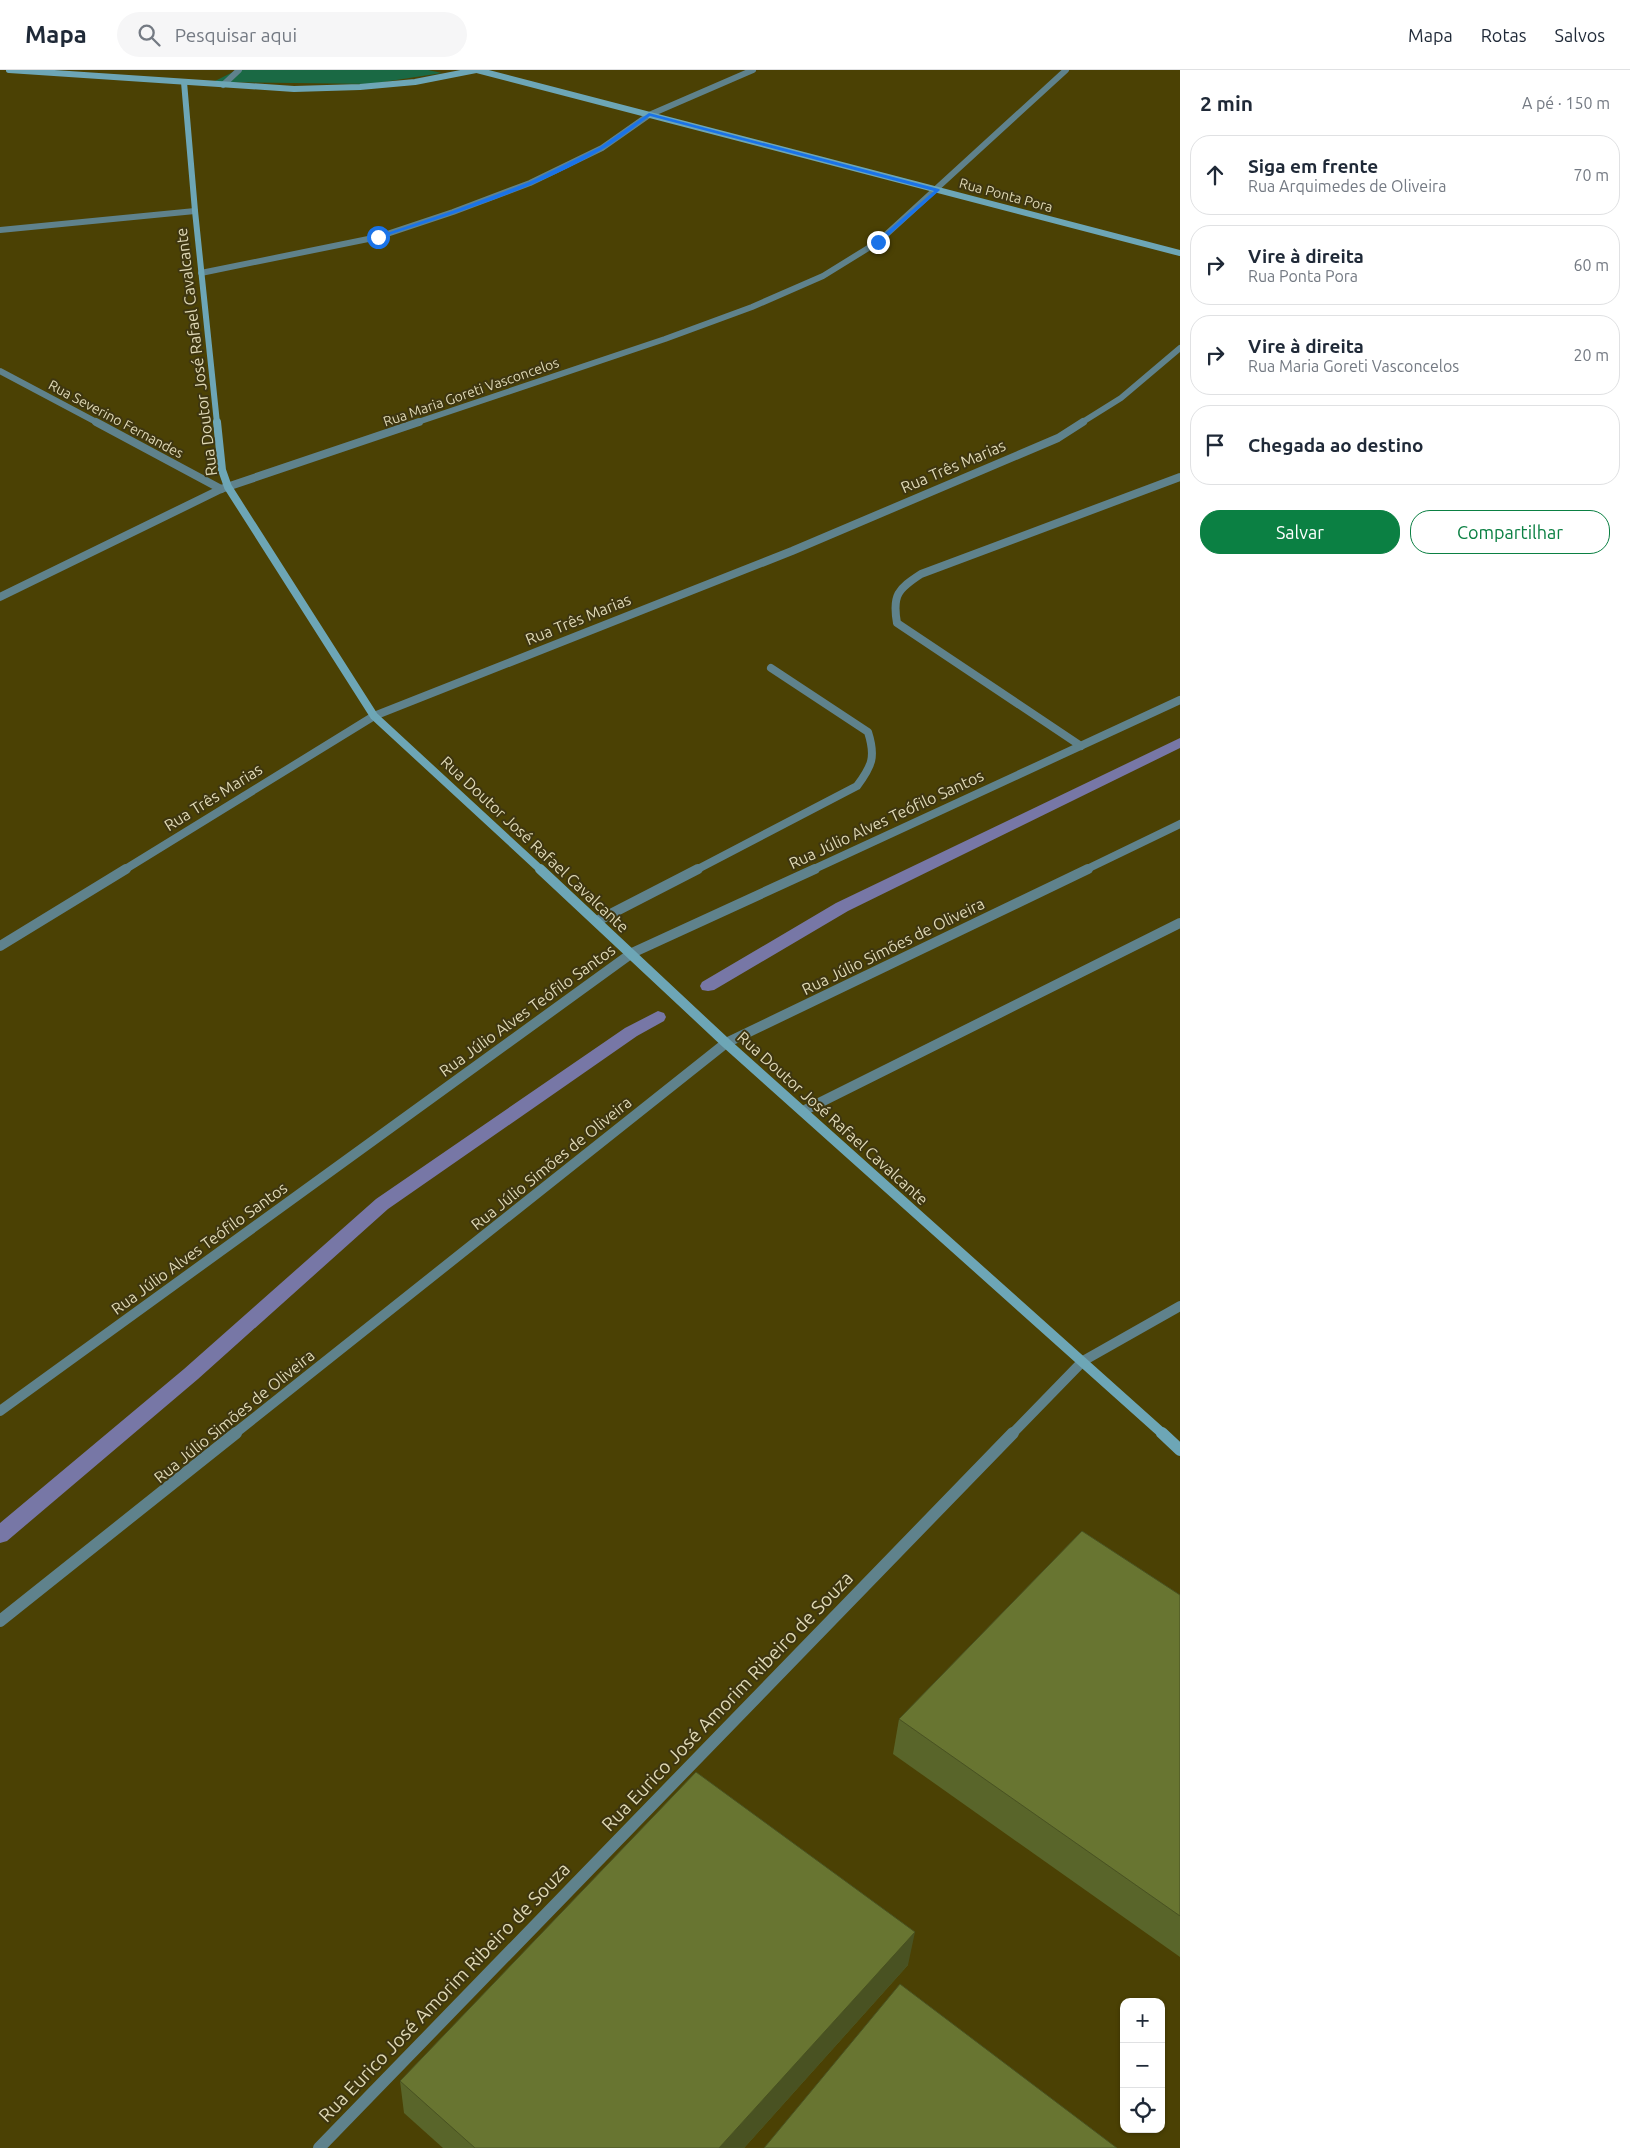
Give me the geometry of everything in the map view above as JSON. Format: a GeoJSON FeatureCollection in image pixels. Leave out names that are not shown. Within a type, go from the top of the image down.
{"type":"FeatureCollection","features":[{"type":"Feature","properties":{"kind":"street"},"geometry":{"type":"LineString","coordinates":[[9,70],[294,89],[360,87],[415,82],[476,70]]}},
{"type":"Feature","properties":{"kind":"street"},"geometry":{"type":"LineString","coordinates":[[223,85],[239,70]]}},
{"type":"Feature","properties":{"kind":"street","name":"Rua Ponta Pora"},"geometry":{"type":"LineString","coordinates":[[476,70],[1180,253]]}},
{"type":"Feature","properties":{"kind":"street"},"geometry":{"type":"LineString","coordinates":[[201,273],[378,237],[453,212],[530,183],[602,148],[649,115],[753,70]]}},
{"type":"Feature","properties":{"kind":"street","name":"Rua Maria Goreti Vasconcelos"},"geometry":{"type":"LineString","coordinates":[[0,597],[224,488],[665,339],[752,307],[823,276],[870,247],[938,190],[1066,70]]}},
{"type":"Feature","properties":{"kind":"street","name":"Rua Doutor José Rafael Cavalcante"},"geometry":{"type":"LineString","coordinates":[[184,82],[194,211],[224,488],[374,716],[632,953],[726,1043],[1083,1361],[1180,1450]]}},
{"type":"Feature","properties":{"kind":"street"},"geometry":{"type":"LineString","coordinates":[[0,230],[194,211]]}},
{"type":"Feature","properties":{"kind":"street","name":"Rua Três Marias"},"geometry":{"type":"LineString","coordinates":[[0,946],[374,716],[792,551],[1058,438],[1121,398],[1180,348]]}},
{"type":"Feature","properties":{"kind":"street","name":"Rua Severino Fernandes"},"geometry":{"type":"LineString","coordinates":[[0,371],[224,488]]}},
{"type":"Feature","properties":{"kind":"street"},"geometry":{"type":"LineString","coordinates":[[1080,746],[897,623],[893,606],[901,587],[921,574],[1180,477]]}},
{"type":"Feature","properties":{"kind":"street"},"geometry":{"type":"LineString","coordinates":[[597,921],[857,786],[872,766],[874,747],[868,732],[771,668]]}},
{"type":"Feature","properties":{"kind":"street","name":"Rua Júlio Alves Teófilo Santos"},"geometry":{"type":"LineString","coordinates":[[0,1411],[632,953],[1180,700]]}},
{"type":"Feature","properties":{"kind":"street","name":"Rua Júlio Simões de Oliveira"},"geometry":{"type":"LineString","coordinates":[[0,1621],[726,1043],[1180,824]]}},
{"type":"Feature","properties":{"kind":"street"},"geometry":{"type":"LineString","coordinates":[[803,1111],[1180,922]]}},
{"type":"Feature","properties":{"kind":"street","name":"Rua Eurico José Amorim Ribeiro de Souza"},"geometry":{"type":"LineString","coordinates":[[319,2148],[1083,1361],[1180,1306]]}},
{"type":"Feature","properties":{"kind":"green space"},"geometry":{"type":"Polygon","coordinates":[[[237,70],[428,70],[442,73],[370,84],[213,82],[237,70]]]}},
{"type":"Feature","properties":{"kind":"building"},"geometry":{"type":"Polygon","coordinates":[[[1082,1531],[1180,1595],[1180,1916],[899,1719],[1082,1531]]]}},
{"type":"Feature","properties":{"kind":"building"},"geometry":{"type":"Polygon","coordinates":[[[696,1772],[915,1932],[719,2148],[475,2148],[400,2081],[696,1772]]]}},
{"type":"Feature","properties":{"kind":"building"},"geometry":{"type":"Polygon","coordinates":[[[900,1984],[1117,2148],[764,2148],[900,1984]]]}},
{"type":"Feature","properties":{"kind":"waterway"},"geometry":{"type":"LineString","coordinates":[[708,986],[842,907],[1180,742]]}},
{"type":"Feature","properties":{"kind":"waterway"},"geometry":{"type":"LineString","coordinates":[[0,1535],[191,1374],[382,1204],[631,1032],[658,1017]]}},
{"type":"Feature","properties":{"kind":"route"},"geometry":{"type":"LineString","coordinates":[[378,237],[453,212],[530,183],[602,148],[649,115],[938,190],[878,242]]}}]}
